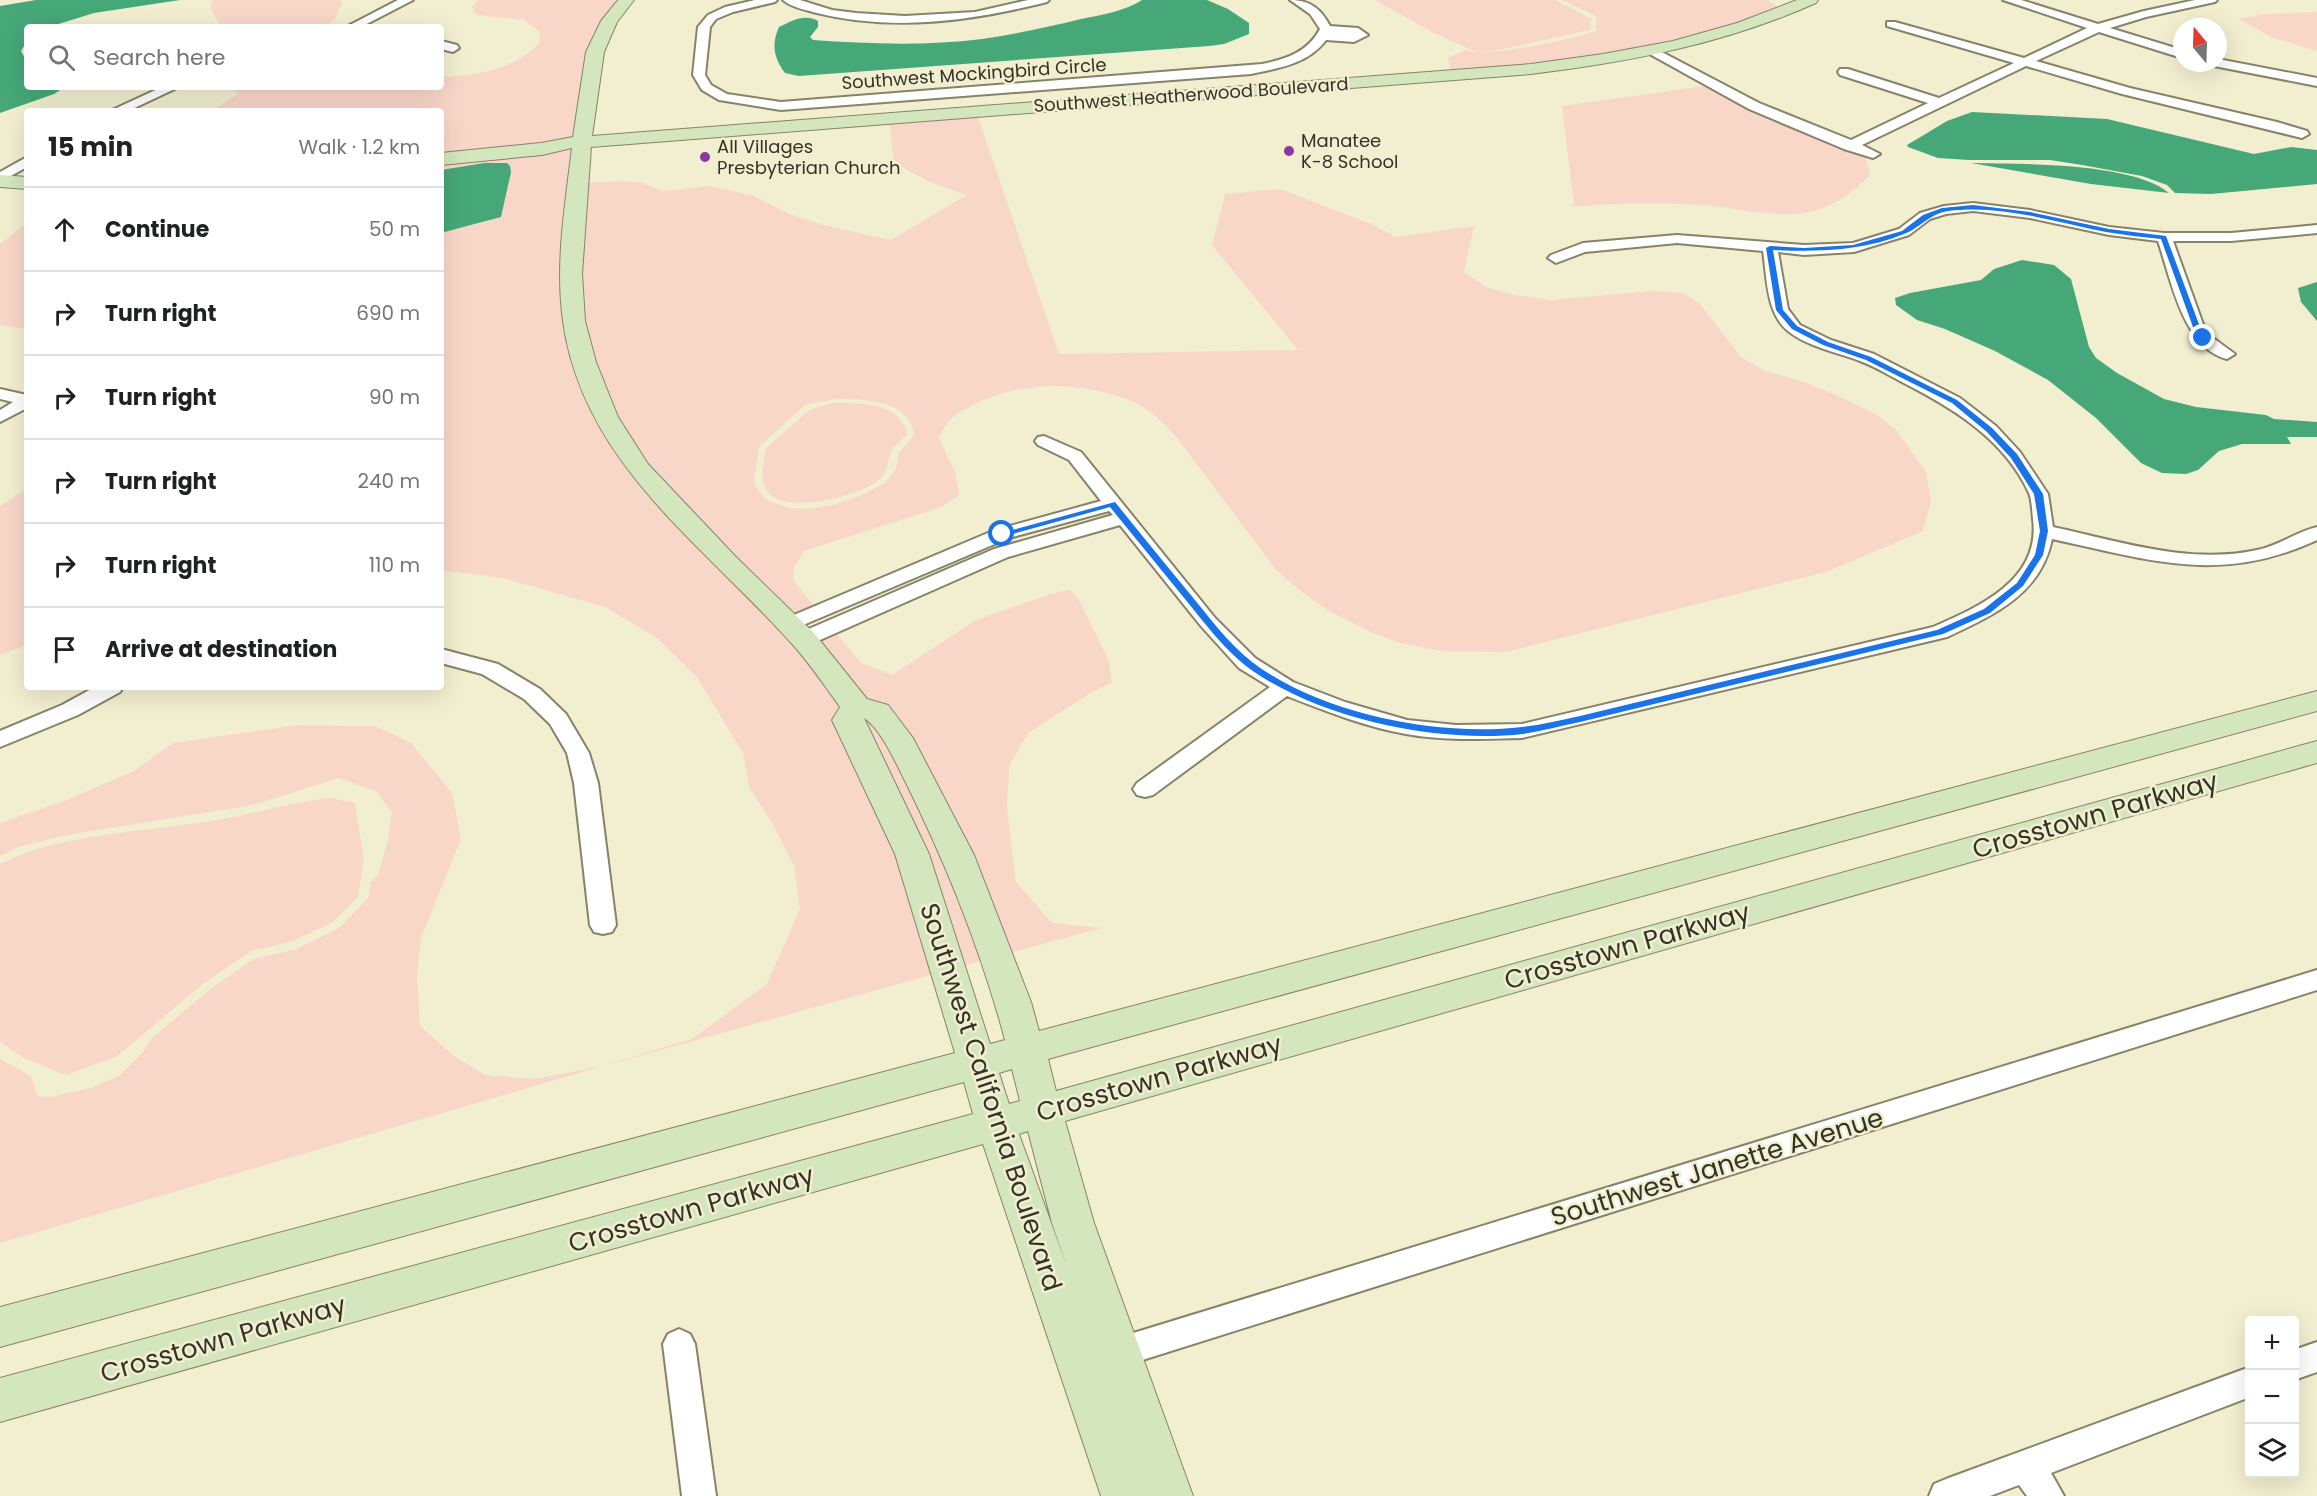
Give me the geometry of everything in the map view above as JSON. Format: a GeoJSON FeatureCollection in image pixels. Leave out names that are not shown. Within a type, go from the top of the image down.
{"type":"FeatureCollection","features":[{"type":"Feature","properties":{"kind":"street"},"geometry":{"type":"LineString","coordinates":[[358,24],[407,0]]}},
{"type":"Feature","properties":{"kind":"street","name":"Southwest California Boulevard"},"geometry":{"type":"LineString","coordinates":[[626,0],[609,21],[595,51],[573,143],[574,219],[571,274],[574,321],[584,362],[606,417],[638,468],[670,505],[796,631],[856,706],[877,712],[902,745],[930,799],[961,865],[1013,1002],[1041,1111],[1074,1223],[1117,1353],[1169,1496]]}},
{"type":"Feature","properties":{"kind":"street","name":"Southwest Mockingbird Circle"},"geometry":{"type":"LineString","coordinates":[[771,0],[729,9],[712,17],[704,27],[699,75],[706,87],[724,97],[781,106],[1251,70],[1280,64],[1304,55],[1318,44],[1325,33],[1320,16],[1313,8],[1296,0]]}},
{"type":"Feature","properties":{"kind":"street"},"geometry":{"type":"LineString","coordinates":[[789,0],[808,9],[843,15],[895,18],[940,18],[976,14],[1043,0]]}},
{"type":"Feature","properties":{"kind":"street","name":"Southwest Heatherwood Boulevard"},"geometry":{"type":"LineString","coordinates":[[444,159],[542,149],[573,143],[1531,69],[1652,52],[1732,31],[1810,0]]}},
{"type":"Feature","properties":{"kind":"street"},"geometry":{"type":"LineString","coordinates":[[2009,0],[2173,51]]}},
{"type":"Feature","properties":{"kind":"street"},"geometry":{"type":"LineString","coordinates":[[1849,146],[2097,28],[2144,14],[2211,0]]}},
{"type":"Feature","properties":{"kind":"street"},"geometry":{"type":"LineString","coordinates":[[1891,24],[2127,91],[2277,126],[2302,134]]}},
{"type":"Feature","properties":{"kind":"street"},"geometry":{"type":"LineString","coordinates":[[1652,52],[1754,106],[1873,154]]}},
{"type":"Feature","properties":{"kind":"street"},"geometry":{"type":"LineString","coordinates":[[2227,65],[2317,82]]}},
{"type":"Feature","properties":{"kind":"street"},"geometry":{"type":"LineString","coordinates":[[1844,72],[1940,103]]}},
{"type":"Feature","properties":{"kind":"street"},"geometry":{"type":"LineString","coordinates":[[124,108],[167,90]]}},
{"type":"Feature","properties":{"kind":"street","name":"Southwest Heatherwood Boulevard"},"geometry":{"type":"LineString","coordinates":[[444,150],[550,140],[573,143]]}},
{"type":"Feature","properties":{"kind":"street"},"geometry":{"type":"LineString","coordinates":[[0,180],[24,163]]}},
{"type":"Feature","properties":{"kind":"street"},"geometry":{"type":"LineString","coordinates":[[0,180],[24,183]]}},
{"type":"Feature","properties":{"kind":"street"},"geometry":{"type":"LineString","coordinates":[[1556,258],[1582,248],[1646,240],[1708,240],[1804,250],[1854,247],[1904,232],[1925,216],[1944,210],[1973,207],[2030,214],[2109,231],[2164,237],[2231,237],[2317,229]]}},
{"type":"Feature","properties":{"kind":"street"},"geometry":{"type":"LineString","coordinates":[[2164,237],[2196,327],[2203,338],[2227,354]]}},
{"type":"Feature","properties":{"kind":"street"},"geometry":{"type":"LineString","coordinates":[[1044,441],[1075,456],[1208,622],[1248,663],[1285,687],[1336,707],[1406,727],[1456,732],[1522,731],[1940,632],[1987,611],[2020,585],[2039,555],[2044,531],[2038,494],[2014,456],[1990,430],[1954,402],[1915,380],[1868,358],[1825,343],[1794,328],[1779,310],[1770,248]]}},
{"type":"Feature","properties":{"kind":"street"},"geometry":{"type":"LineString","coordinates":[[0,394],[24,399]]}},
{"type":"Feature","properties":{"kind":"street"},"geometry":{"type":"LineString","coordinates":[[0,417],[24,402]]}},
{"type":"Feature","properties":{"kind":"street"},"geometry":{"type":"LineString","coordinates":[[796,631],[1118,511]]}},
{"type":"Feature","properties":{"kind":"street"},"geometry":{"type":"LineString","coordinates":[[2044,531],[2147,553],[2187,558],[2224,559],[2281,550],[2317,533]]}},
{"type":"Feature","properties":{"kind":"street"},"geometry":{"type":"LineString","coordinates":[[444,657],[490,669],[532,694],[558,718],[578,753],[586,783],[603,925]]}},
{"type":"Feature","properties":{"kind":"street"},"geometry":{"type":"LineString","coordinates":[[1145,789],[1285,687]]}},
{"type":"Feature","properties":{"kind":"street"},"geometry":{"type":"LineString","coordinates":[[0,740],[70,710],[107,690]]}},
{"type":"Feature","properties":{"kind":"street"},"geometry":{"type":"LineString","coordinates":[[0,1327],[2317,700]]}},
{"type":"Feature","properties":{"kind":"street","name":"Southwest California Boulevard"},"geometry":{"type":"LineString","coordinates":[[856,706],[847,720],[912,854],[996,1124],[1125,1496]]}},
{"type":"Feature","properties":{"kind":"street","name":"Crosstown Parkway"},"geometry":{"type":"LineString","coordinates":[[0,1400],[996,1124],[2317,752]]}},
{"type":"Feature","properties":{"kind":"street","name":"Southwest Janette Avenue"},"geometry":{"type":"LineString","coordinates":[[1117,1353],[2317,980]]}},
{"type":"Feature","properties":{"kind":"street"},"geometry":{"type":"LineString","coordinates":[[679,1344],[698,1496]]}},
{"type":"Feature","properties":{"kind":"street"},"geometry":{"type":"LineString","coordinates":[[2299,1364],[2317,1357]]}},
{"type":"Feature","properties":{"kind":"street"},"geometry":{"type":"LineString","coordinates":[[1946,1496],[2245,1384]]}},
{"type":"Feature","properties":{"kind":"street"},"geometry":{"type":"LineString","coordinates":[[2025,1466],[2047,1496]]}},
{"type":"Feature","properties":{"kind":"shaded area"},"geometry":{"type":"Polygon","coordinates":[[[36,0],[180,0],[94,13],[59,24],[24,24],[24,46],[21,51],[24,56],[24,90],[60,90],[0,113],[0,6],[36,0]]]}},
{"type":"Feature","properties":{"kind":"shaded area"},"geometry":{"type":"Polygon","coordinates":[[[214,0],[341,0],[342,3],[335,19],[328,24],[219,24],[211,9],[211,2],[214,0]]]}},
{"type":"Feature","properties":{"kind":"shaded area"},"geometry":{"type":"Polygon","coordinates":[[[478,0],[621,0],[596,31],[577,140],[444,152],[444,108],[216,108],[238,94],[232,90],[444,90],[444,77],[481,73],[508,65],[520,59],[540,42],[539,31],[524,20],[476,15],[472,7],[478,0]]]}},
{"type":"Feature","properties":{"kind":"shaded area"},"geometry":{"type":"Polygon","coordinates":[[[1142,0],[1207,0],[1228,9],[1249,23],[1249,34],[1224,44],[1209,46],[799,76],[785,73],[778,62],[774,46],[779,27],[803,18],[818,21],[818,27],[810,37],[813,40],[940,43],[982,39],[1032,30],[1113,12],[1142,0]]]}},
{"type":"Feature","properties":{"kind":"shaded area"},"geometry":{"type":"Polygon","coordinates":[[[1375,0],[1556,0],[1591,19],[1590,30],[1498,50],[1476,52],[1434,33],[1375,0]]]}},
{"type":"Feature","properties":{"kind":"shaded area"},"geometry":{"type":"Polygon","coordinates":[[[1562,0],[1767,0],[1781,9],[1728,29],[1584,61],[1451,73],[1448,58],[1466,50],[1492,52],[1510,50],[1596,31],[1598,17],[1562,0]]]}},
{"type":"Feature","properties":{"kind":"shaded area"},"geometry":{"type":"Polygon","coordinates":[[[2317,12],[2317,51],[2271,37],[2239,19],[2264,14],[2317,12]]]}},
{"type":"Feature","properties":{"kind":"shaded area"},"geometry":{"type":"Polygon","coordinates":[[[1705,86],[1772,121],[1866,158],[1870,175],[1840,199],[1823,208],[1804,213],[1766,213],[1670,203],[1570,207],[1574,205],[1562,106],[1705,86]]]}},
{"type":"Feature","properties":{"kind":"shaded area"},"geometry":{"type":"Polygon","coordinates":[[[1972,112],[2107,119],[2254,154],[2291,147],[2317,150],[2317,184],[2211,194],[2175,193],[2167,185],[2142,176],[2082,165],[2050,160],[1938,158],[1908,147],[1907,145],[1947,121],[1972,112]]]}},
{"type":"Feature","properties":{"kind":"shaded area"},"geometry":{"type":"Polygon","coordinates":[[[977,114],[1059,354],[1298,350],[1212,245],[1225,194],[1280,189],[1371,224],[1396,237],[1474,226],[1464,272],[1486,287],[1514,295],[1551,300],[1651,291],[1684,293],[1699,303],[1741,357],[1765,371],[1804,382],[1876,414],[1897,431],[1926,472],[1931,501],[1923,531],[1826,572],[1506,652],[1442,651],[1400,643],[1373,633],[1329,611],[1306,595],[1277,571],[1177,438],[1165,424],[1143,407],[1127,399],[1099,391],[1043,386],[987,399],[958,413],[947,423],[939,438],[955,472],[959,495],[941,507],[804,551],[794,568],[793,580],[814,606],[792,615],[645,466],[613,415],[591,361],[578,273],[584,183],[640,182],[663,191],[710,186],[754,196],[792,215],[823,225],[891,240],[967,195],[930,182],[894,163],[889,121],[977,114]],[[846,399],[805,405],[759,447],[754,479],[756,487],[766,500],[789,508],[808,509],[833,505],[862,495],[885,483],[896,469],[899,453],[914,435],[911,423],[895,408],[871,401],[846,399]]]}},
{"type":"Feature","properties":{"kind":"shaded area"},"geometry":{"type":"Polygon","coordinates":[[[576,145],[567,219],[598,418],[796,643],[845,707],[902,856],[938,973],[599,1067],[692,1039],[767,984],[800,909],[794,866],[771,821],[749,787],[743,753],[697,677],[657,638],[605,607],[503,578],[444,570],[444,232],[486,222],[484,163],[444,170],[444,157],[576,145]]]}},
{"type":"Feature","properties":{"kind":"shaded area"},"geometry":{"type":"Polygon","coordinates":[[[484,163],[507,163],[511,172],[501,217],[444,232],[444,170],[484,163]]]}},
{"type":"Feature","properties":{"kind":"shaded area"},"geometry":{"type":"Polygon","coordinates":[[[1971,163],[2045,165],[2103,170],[2130,175],[2152,183],[2169,193],[2091,184],[1971,163]]]}},
{"type":"Feature","properties":{"kind":"shaded area"},"geometry":{"type":"Polygon","coordinates":[[[24,225],[24,329],[0,325],[0,244],[24,225]]]}},
{"type":"Feature","properties":{"kind":"shaded area"},"geometry":{"type":"Polygon","coordinates":[[[2022,260],[2054,265],[2071,279],[2089,347],[2096,358],[2117,373],[2164,399],[2196,407],[2266,415],[2274,419],[2317,422],[2317,437],[2287,437],[2291,444],[2242,444],[2219,451],[2198,470],[2186,474],[2162,473],[2141,463],[2096,418],[2048,380],[1995,351],[1945,329],[1917,320],[1896,305],[1895,298],[1910,293],[1981,280],[1994,269],[2022,260]]]}},
{"type":"Feature","properties":{"kind":"shaded area"},"geometry":{"type":"Polygon","coordinates":[[[2317,282],[2317,321],[2301,302],[2298,288],[2317,282]]]}},
{"type":"Feature","properties":{"kind":"shaded area"},"geometry":{"type":"Polygon","coordinates":[[[834,403],[879,407],[895,414],[902,421],[907,433],[892,450],[884,474],[864,489],[828,500],[808,503],[789,502],[774,497],[765,487],[763,470],[767,448],[808,412],[834,403]]]}},
{"type":"Feature","properties":{"kind":"shaded area"},"geometry":{"type":"Polygon","coordinates":[[[24,490],[24,646],[0,655],[0,506],[24,490]]]}},
{"type":"Feature","properties":{"kind":"shaded area"},"geometry":{"type":"Polygon","coordinates":[[[1070,590],[1079,600],[1109,661],[1112,683],[1092,692],[1028,733],[1009,766],[1007,808],[1016,882],[1052,923],[1101,928],[1006,954],[863,700],[817,641],[835,632],[861,663],[892,675],[976,620],[1051,594],[1070,590]]]}},
{"type":"Feature","properties":{"kind":"shaded area"},"geometry":{"type":"Polygon","coordinates":[[[861,715],[870,718],[892,749],[920,802],[985,960],[960,967],[861,715]]]}},
{"type":"Feature","properties":{"kind":"shaded area"},"geometry":{"type":"Polygon","coordinates":[[[298,725],[375,726],[411,743],[452,793],[461,839],[421,938],[417,973],[420,1026],[454,1056],[485,1075],[533,1079],[599,1067],[0,1243],[0,1059],[31,1076],[37,1096],[50,1097],[91,1088],[119,1076],[144,1051],[151,1039],[210,989],[254,959],[296,949],[339,928],[368,898],[371,882],[378,875],[388,840],[392,812],[376,791],[338,778],[253,805],[67,835],[21,846],[0,856],[0,823],[67,800],[134,771],[173,743],[298,725]]]}},
{"type":"Feature","properties":{"kind":"shaded area"},"geometry":{"type":"Polygon","coordinates":[[[331,798],[355,803],[364,859],[358,897],[333,922],[293,941],[251,951],[203,984],[116,1057],[66,1075],[24,1058],[0,1042],[0,864],[25,853],[82,839],[200,823],[331,798]]]}},
{"type":"Feature","properties":{"kind":"place","name":"Manatee K-8 School"},"geometry":{"type":"Point","coordinates":[1289,151]}},
{"type":"Feature","properties":{"kind":"place","name":"All Villages Presbyterian Church"},"geometry":{"type":"Point","coordinates":[705,157]}},
{"type":"Feature","properties":{"kind":"route"},"geometry":{"type":"LineString","coordinates":[[1002,534],[1112,504],[1208,622],[1248,663],[1285,687],[1336,707],[1406,727],[1456,732],[1522,731],[1940,632],[1987,611],[2020,585],[2039,555],[2044,531],[2038,494],[2014,456],[1990,430],[1954,402],[1915,380],[1868,358],[1825,343],[1794,328],[1779,310],[1770,248],[1804,250],[1854,247],[1877,242],[1904,232],[1925,216],[1944,210],[1973,207],[2030,214],[2109,231],[2164,237],[2196,327],[2203,338]]}}]}
